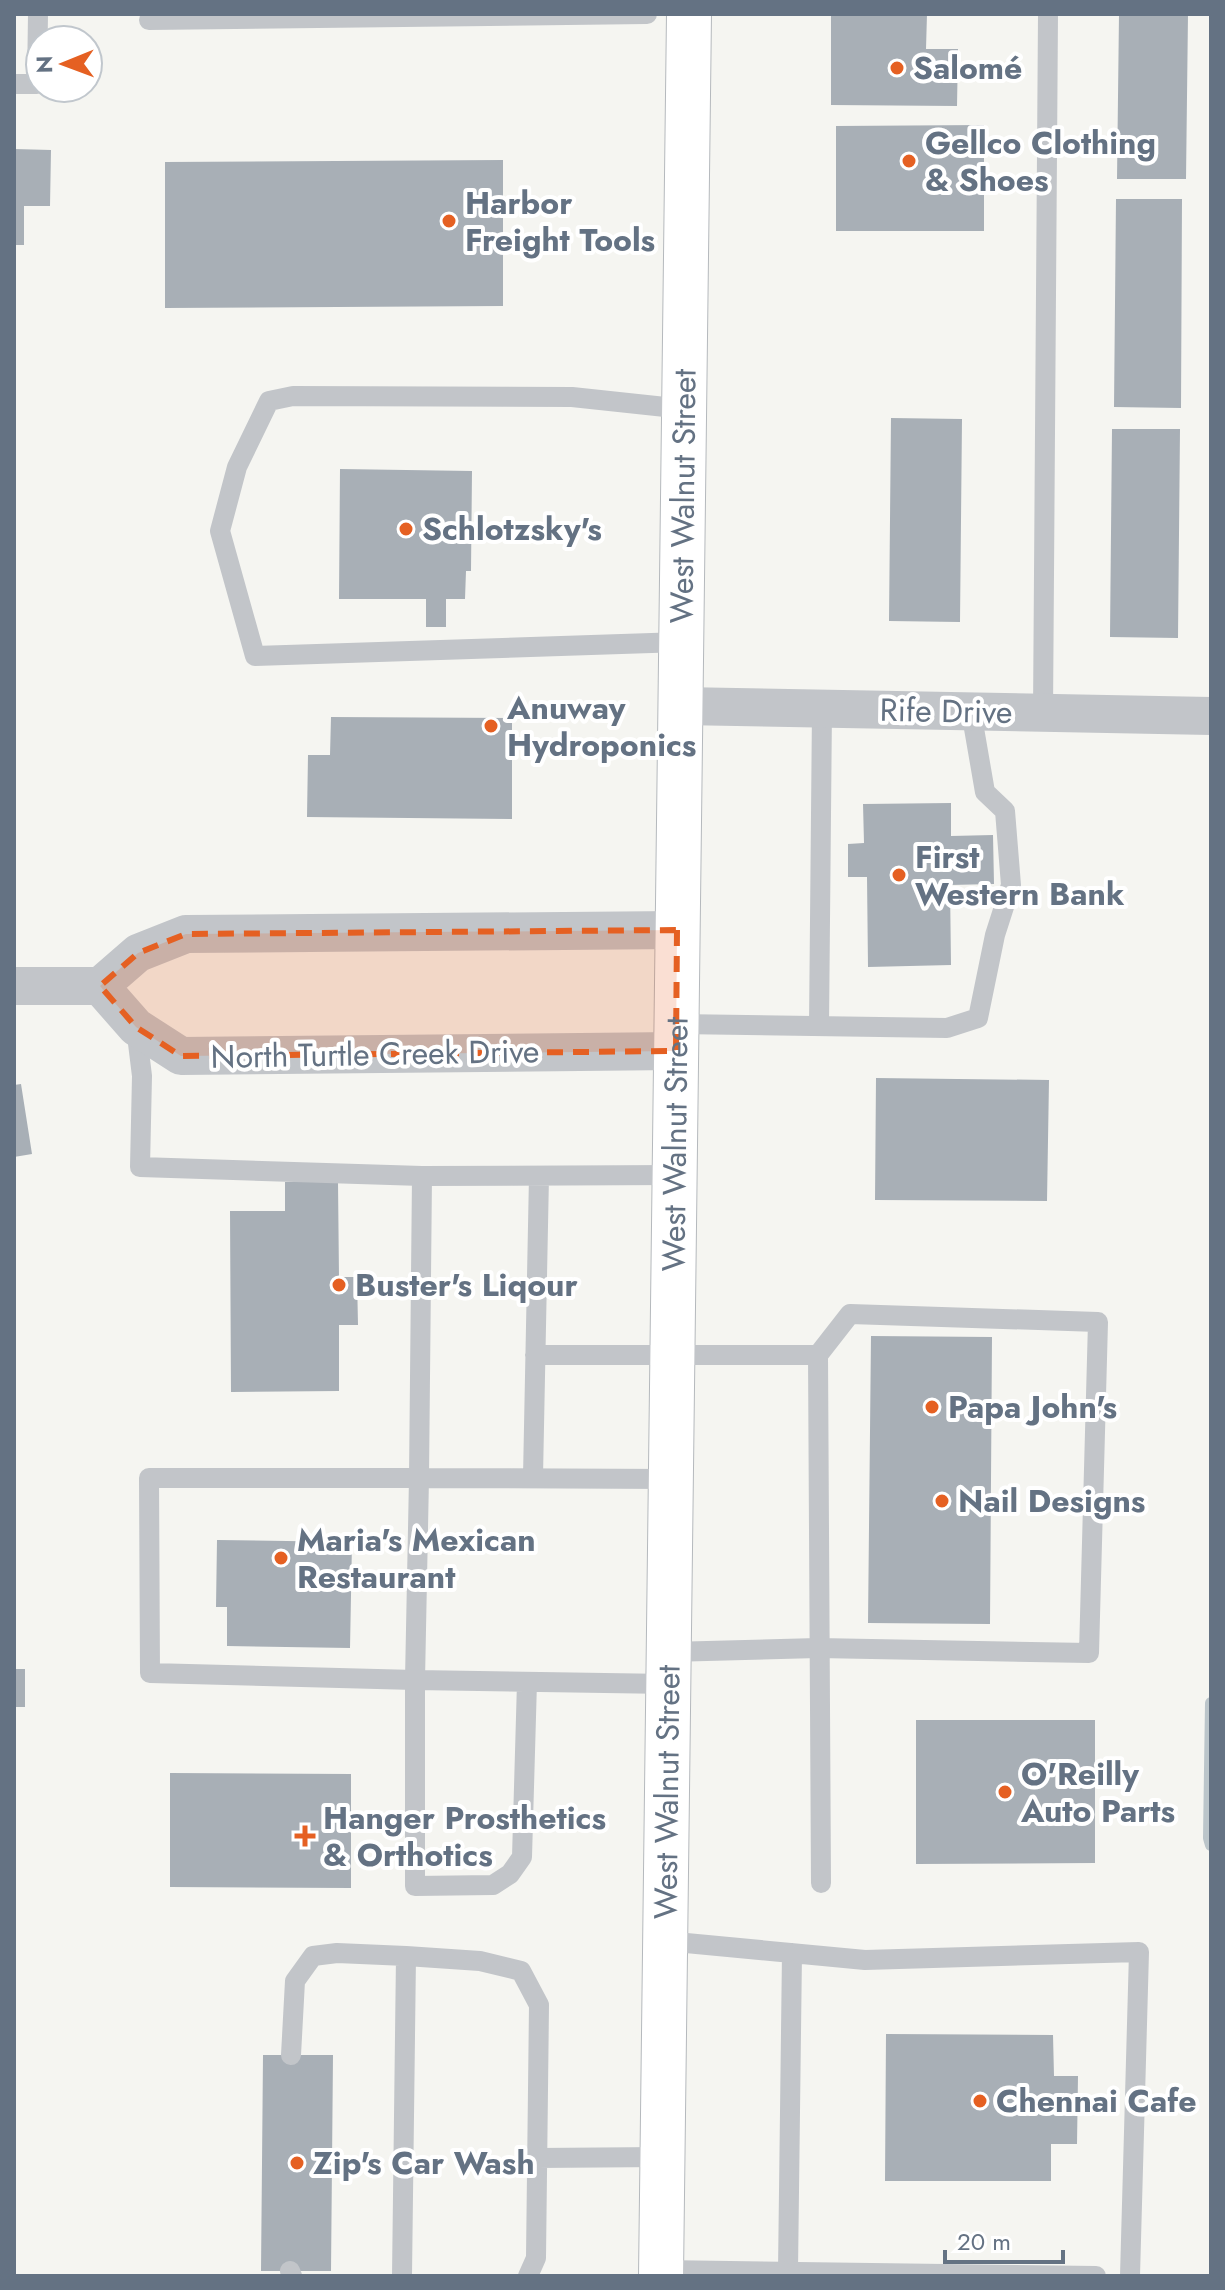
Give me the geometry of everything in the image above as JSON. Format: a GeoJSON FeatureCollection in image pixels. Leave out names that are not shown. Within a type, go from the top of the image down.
{"type":"FeatureCollection","features":[{"type":"Feature","properties":{"kind":"main road","name":"West Walnut Street"},"geometry":{"type":"LineString","coordinates":[[661,2273],[689,14]]}},
{"type":"Feature","properties":{"kind":"street","name":"Rife Drive"},"geometry":{"type":"LineString","coordinates":[[681,706],[1211,716]]}},
{"type":"Feature","properties":{"kind":"street"},"geometry":{"type":"LineString","coordinates":[[14,986],[100,986],[138,953],[186,934],[677,930]]}},
{"type":"Feature","properties":{"kind":"street","name":"North Turtle Creek Drive"},"geometry":{"type":"LineString","coordinates":[[100,986],[136,1027],[181,1056],[676,1038]]}},
{"type":"Feature","properties":{"kind":"lane"},"geometry":{"type":"LineString","coordinates":[[14,84],[37,84],[38,14]]}},
{"type":"Feature","properties":{"kind":"lane"},"geometry":{"type":"LineString","coordinates":[[149,20],[647,14]]}},
{"type":"Feature","properties":{"kind":"lane"},"geometry":{"type":"LineString","coordinates":[[1043,713],[1048,14]]}},
{"type":"Feature","properties":{"kind":"lane"},"geometry":{"type":"LineString","coordinates":[[682,642],[255,656],[220,531],[237,467],[269,401],[293,396],[572,397],[684,409]]}},
{"type":"Feature","properties":{"kind":"lane"},"geometry":{"type":"LineString","coordinates":[[819,1026],[822,709]]}},
{"type":"Feature","properties":{"kind":"lane"},"geometry":{"type":"LineString","coordinates":[[676,1038],[819,1026],[947,1028],[978,1018],[995,935],[1011,885],[1005,811],[985,792],[971,711]]}},
{"type":"Feature","properties":{"kind":"lane"},"geometry":{"type":"LineString","coordinates":[[136,1027],[142,1076],[140,1167],[422,1176],[675,1175]]}},
{"type":"Feature","properties":{"kind":"lane"},"geometry":{"type":"LineString","coordinates":[[422,1176],[415,1886],[493,1885],[510,1874],[522,1857],[527,1682]]}},
{"type":"Feature","properties":{"kind":"lane"},"geometry":{"type":"LineString","coordinates":[[533,1477],[539,1176]]}},
{"type":"Feature","properties":{"kind":"lane"},"geometry":{"type":"LineString","coordinates":[[671,1479],[149,1478],[150,1673],[527,1682],[669,1668],[818,1648],[1089,1653],[1098,1322],[850,1314],[818,1355],[818,1648],[821,1883]]}},
{"type":"Feature","properties":{"kind":"lane"},"geometry":{"type":"LineString","coordinates":[[535,1355],[818,1355]]}},
{"type":"Feature","properties":{"kind":"lane"},"geometry":{"type":"LineString","coordinates":[[665,1941],[865,1960],[1139,1952],[1130,2276]]}},
{"type":"Feature","properties":{"kind":"lane"},"geometry":{"type":"LineString","coordinates":[[291,2055],[295,1981],[313,1956],[337,1953],[480,1961],[521,1971],[539,2005],[536,2258],[528,2276]]}},
{"type":"Feature","properties":{"kind":"lane"},"geometry":{"type":"LineString","coordinates":[[788,2271],[792,1953]]}},
{"type":"Feature","properties":{"kind":"lane"},"geometry":{"type":"LineString","coordinates":[[402,2276],[406,1956]]}},
{"type":"Feature","properties":{"kind":"lane"},"geometry":{"type":"LineString","coordinates":[[537,2158],[662,2157]]}},
{"type":"Feature","properties":{"kind":"lane"},"geometry":{"type":"LineString","coordinates":[[661,2273],[788,2271],[1096,2276]]}},
{"type":"Feature","properties":{"kind":"highlighted area"},"geometry":{"type":"Polygon","coordinates":[[[677,930],[676,1051],[181,1056],[136,1027],[100,986],[138,953],[186,934],[677,930]]]}},
{"type":"Feature","properties":{"kind":"building"},"geometry":{"type":"Polygon","coordinates":[[[831,14],[927,14],[926,49],[958,49],[957,106],[831,105],[831,14]]]}},
{"type":"Feature","properties":{"kind":"building"},"geometry":{"type":"Polygon","coordinates":[[[1119,14],[1188,14],[1186,179],[1117,179],[1119,14]]]}},
{"type":"Feature","properties":{"kind":"building"},"geometry":{"type":"Polygon","coordinates":[[[984,125],[984,231],[836,231],[836,126],[984,125]]]}},
{"type":"Feature","properties":{"kind":"building"},"geometry":{"type":"Polygon","coordinates":[[[14,149],[51,150],[50,206],[24,206],[24,245],[14,245],[14,149]]]}},
{"type":"Feature","properties":{"kind":"building"},"geometry":{"type":"Polygon","coordinates":[[[503,160],[503,306],[165,308],[165,162],[503,160]]]}},
{"type":"Feature","properties":{"kind":"building"},"geometry":{"type":"Polygon","coordinates":[[[1116,199],[1182,199],[1181,408],[1114,407],[1116,199]]]}},
{"type":"Feature","properties":{"kind":"building"},"geometry":{"type":"Polygon","coordinates":[[[891,418],[962,419],[960,622],[889,621],[891,418]]]}},
{"type":"Feature","properties":{"kind":"building"},"geometry":{"type":"Polygon","coordinates":[[[1112,429],[1180,429],[1178,638],[1110,637],[1112,429]]]}},
{"type":"Feature","properties":{"kind":"building"},"geometry":{"type":"Polygon","coordinates":[[[340,469],[472,471],[471,571],[466,571],[465,599],[446,599],[446,627],[426,627],[426,599],[339,599],[340,469]]]}},
{"type":"Feature","properties":{"kind":"building"},"geometry":{"type":"Polygon","coordinates":[[[331,717],[512,718],[512,819],[307,817],[308,755],[330,755],[331,717]]]}},
{"type":"Feature","properties":{"kind":"building"},"geometry":{"type":"Polygon","coordinates":[[[951,803],[951,836],[993,835],[994,884],[950,885],[951,965],[868,967],[867,877],[848,877],[848,844],[864,843],[863,804],[951,803]]]}},
{"type":"Feature","properties":{"kind":"building"},"geometry":{"type":"Polygon","coordinates":[[[876,1078],[1049,1080],[1047,1201],[875,1200],[876,1078]]]}},
{"type":"Feature","properties":{"kind":"building"},"geometry":{"type":"Polygon","coordinates":[[[21,1084],[32,1154],[14,1157],[14,1085],[21,1084]]]}},
{"type":"Feature","properties":{"kind":"building"},"geometry":{"type":"Polygon","coordinates":[[[285,1182],[338,1182],[339,1277],[357,1277],[358,1325],[339,1325],[339,1391],[231,1392],[230,1211],[285,1211],[285,1182]]]}},
{"type":"Feature","properties":{"kind":"building"},"geometry":{"type":"Polygon","coordinates":[[[871,1336],[992,1337],[990,1624],[868,1623],[871,1336]]]}},
{"type":"Feature","properties":{"kind":"building"},"geometry":{"type":"Polygon","coordinates":[[[217,1540],[352,1542],[350,1648],[227,1646],[227,1607],[216,1607],[217,1540]]]}},
{"type":"Feature","properties":{"kind":"building"},"geometry":{"type":"Polygon","coordinates":[[[14,1669],[25,1669],[25,1707],[14,1707],[14,1669]]]}},
{"type":"Feature","properties":{"kind":"building","name":"O'Reilly Auto Parts"},"geometry":{"type":"Polygon","coordinates":[[[916,1720],[1095,1720],[1095,1863],[916,1864],[916,1720]]]}},
{"type":"Feature","properties":{"kind":"building"},"geometry":{"type":"Polygon","coordinates":[[[170,1773],[351,1774],[351,1888],[170,1887],[170,1773]]]}},
{"type":"Feature","properties":{"kind":"building"},"geometry":{"type":"Polygon","coordinates":[[[886,2034],[1053,2035],[1054,2076],[1078,2076],[1077,2144],[1051,2144],[1051,2181],[885,2181],[886,2034]]]}},
{"type":"Feature","properties":{"kind":"building","name":"Zip's Car Wash"},"geometry":{"type":"Polygon","coordinates":[[[263,2055],[333,2055],[331,2271],[261,2271],[263,2055]]]}},
{"type":"Feature","properties":{"kind":"waterway"},"geometry":{"type":"LineString","coordinates":[[1211,1703],[1211,1845]]}},
{"type":"Feature","properties":{"kind":"place","name":"Salomé"},"geometry":{"type":"Point","coordinates":[897,68]}},
{"type":"Feature","properties":{"kind":"place","name":"Gellco Clothing & Shoes"},"geometry":{"type":"Point","coordinates":[909,161]}},
{"type":"Feature","properties":{"kind":"place","name":"Harbor Freight Tools"},"geometry":{"type":"Point","coordinates":[449,221]}},
{"type":"Feature","properties":{"kind":"place","name":"Schlotzsky's"},"geometry":{"type":"Point","coordinates":[406,529]}},
{"type":"Feature","properties":{"kind":"place","name":"Anuway Hydroponics"},"geometry":{"type":"Point","coordinates":[491,726]}},
{"type":"Feature","properties":{"kind":"place","name":"First Western Bank"},"geometry":{"type":"Point","coordinates":[899,875]}},
{"type":"Feature","properties":{"kind":"place","name":"Buster's Liqour"},"geometry":{"type":"Point","coordinates":[339,1285]}},
{"type":"Feature","properties":{"kind":"place","name":"Papa John's"},"geometry":{"type":"Point","coordinates":[932,1407]}},
{"type":"Feature","properties":{"kind":"place","name":"Nail Designs"},"geometry":{"type":"Point","coordinates":[942,1501]}},
{"type":"Feature","properties":{"kind":"place","name":"Maria's Mexican Restaurant"},"geometry":{"type":"Point","coordinates":[281,1558]}},
{"type":"Feature","properties":{"kind":"place","name":"O'Reilly Auto Parts"},"geometry":{"type":"Point","coordinates":[1005,1792]}},
{"type":"Feature","properties":{"kind":"place","name":"Hanger Prosthetics & Orthotics"},"geometry":{"type":"Point","coordinates":[305,1836]}},
{"type":"Feature","properties":{"kind":"place","name":"Chennai Cafe"},"geometry":{"type":"Point","coordinates":[980,2101]}},
{"type":"Feature","properties":{"kind":"place","name":"Zip's Car Wash"},"geometry":{"type":"Point","coordinates":[297,2163]}}]}
